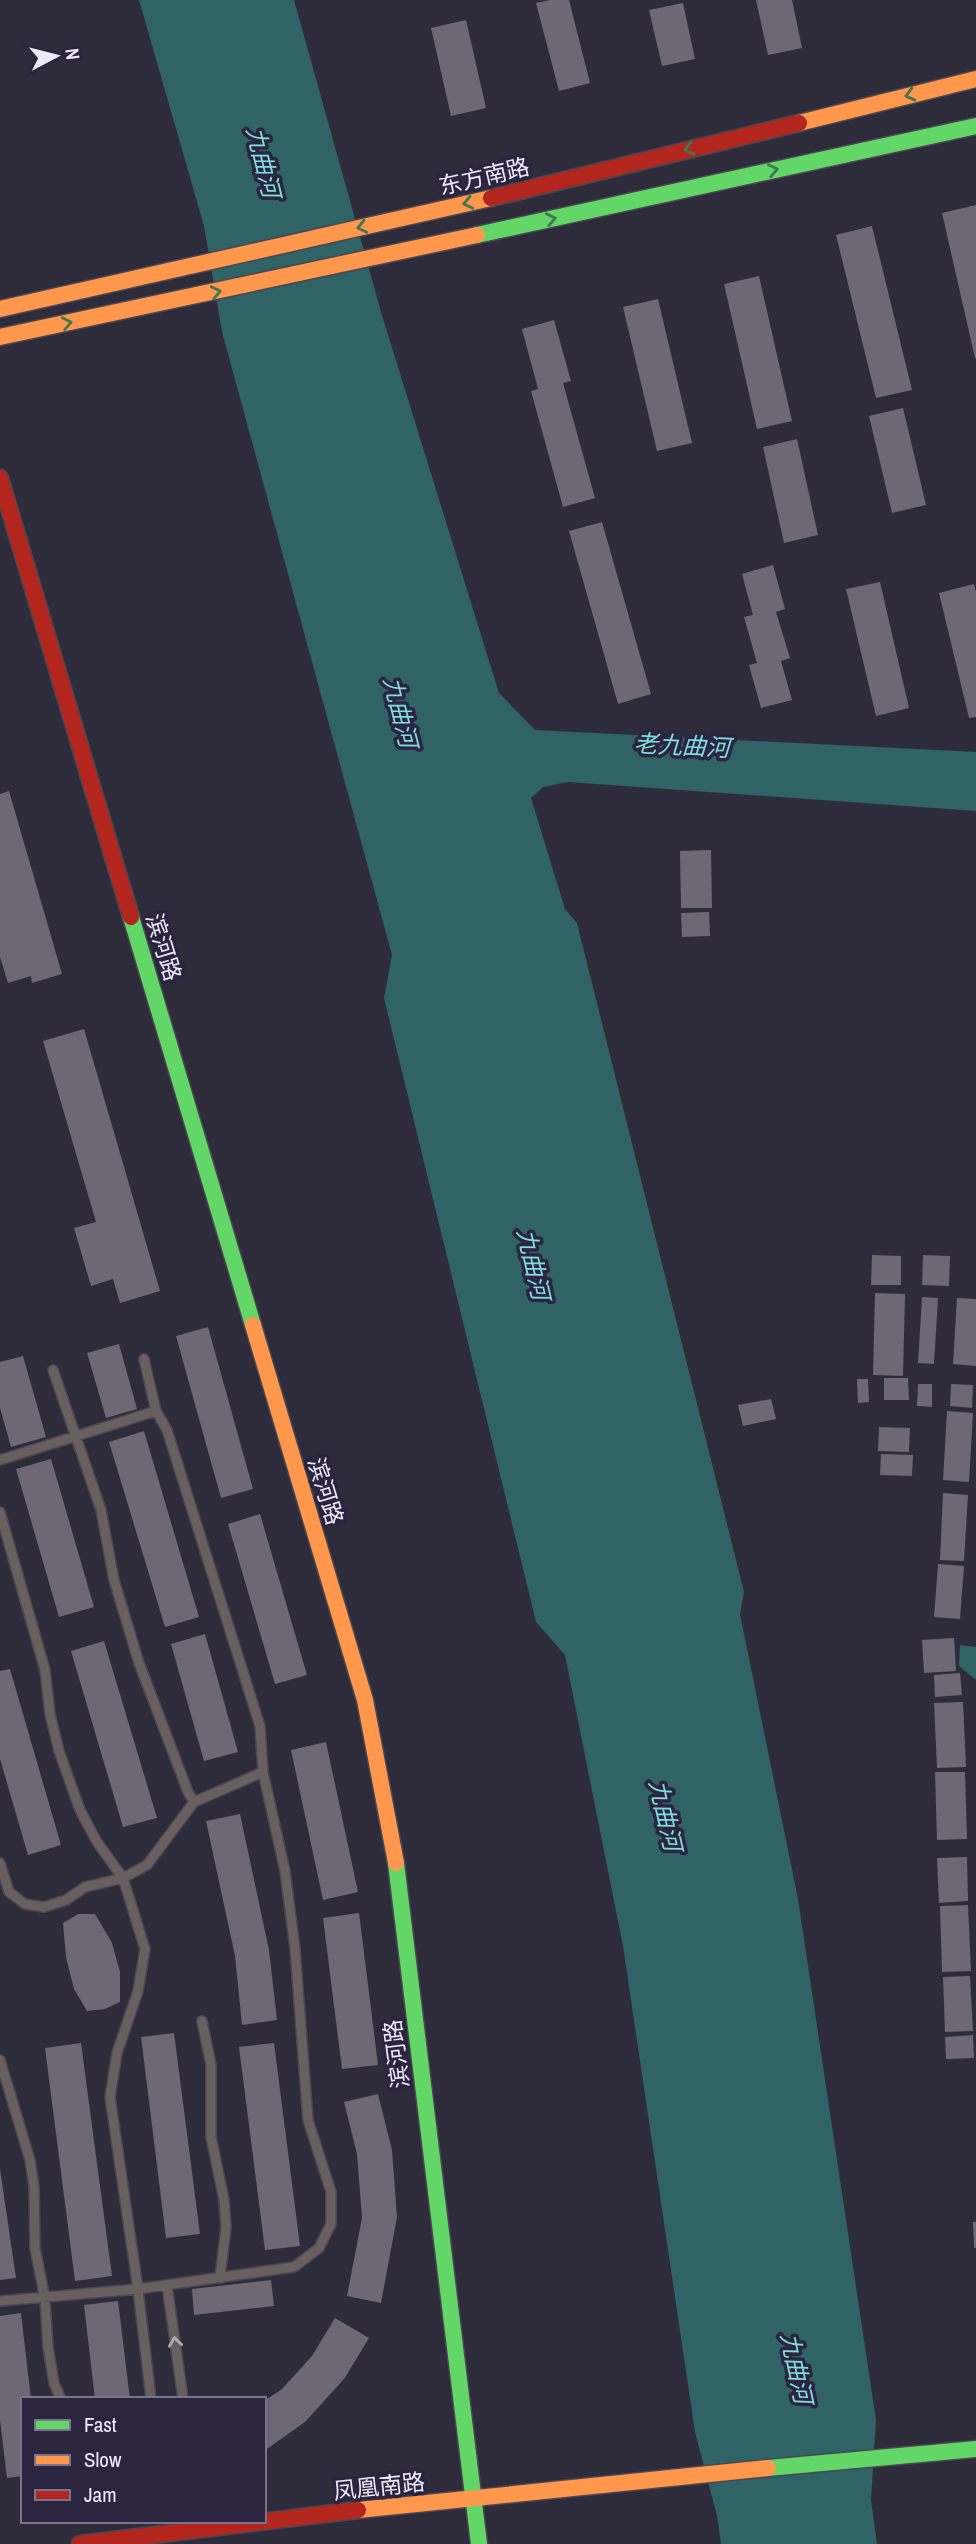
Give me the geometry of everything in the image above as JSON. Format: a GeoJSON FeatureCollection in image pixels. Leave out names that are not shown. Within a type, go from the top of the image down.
{"type":"FeatureCollection","features":[{"type":"Feature","properties":{"kind":"street","name":"东方南路"},"geometry":{"type":"LineString","coordinates":[[0,309],[429,212],[976,79]]}},
{"type":"Feature","properties":{"kind":"street"},"geometry":{"type":"LineString","coordinates":[[0,337],[149,307],[976,126]]}},
{"type":"Feature","properties":{"kind":"street","name":"滨河路"},"geometry":{"type":"LineString","coordinates":[[0,478],[365,1700],[395,1854],[479,2544]]}},
{"type":"Feature","properties":{"kind":"street","name":"凤凰南路"},"geometry":{"type":"LineString","coordinates":[[266,2518],[976,2449]]}},
{"type":"Feature","properties":{"kind":"street","name":"凤凰南路"},"geometry":{"type":"LineString","coordinates":[[80,2544],[206,2523]]}},
{"type":"Feature","properties":{"kind":"lane"},"geometry":{"type":"LineString","coordinates":[[0,2301],[167,2286],[293,2267],[319,2248],[331,2224],[331,2192],[308,2120],[295,1949],[285,1871],[263,1772],[260,1726],[167,1430],[156,1411],[144,1359]]}},
{"type":"Feature","properties":{"kind":"lane"},"geometry":{"type":"LineString","coordinates":[[53,1370],[101,1510],[114,1580],[139,1663],[194,1802]]}},
{"type":"Feature","properties":{"kind":"lane"},"geometry":{"type":"LineString","coordinates":[[0,1460],[156,1411]]}},
{"type":"Feature","properties":{"kind":"lane"},"geometry":{"type":"LineString","coordinates":[[0,1511],[45,1670],[50,1714],[59,1751],[79,1810],[97,1842],[123,1878],[145,1949],[138,1991],[117,2053],[110,2097],[151,2397]]}},
{"type":"Feature","properties":{"kind":"lane"},"geometry":{"type":"LineString","coordinates":[[0,1863],[9,1892],[25,1904],[44,1907],[66,1900],[85,1887],[123,1878],[147,1865],[194,1802],[263,1772]]}},
{"type":"Feature","properties":{"kind":"lane"},"geometry":{"type":"LineString","coordinates":[[202,2021],[211,2065],[211,2137],[224,2200],[226,2227],[220,2278]]}},
{"type":"Feature","properties":{"kind":"lane"},"geometry":{"type":"LineString","coordinates":[[0,2060],[30,2160],[34,2186],[35,2248],[45,2299],[48,2347],[54,2383],[60,2397]]}},
{"type":"Feature","properties":{"kind":"lane"},"geometry":{"type":"LineString","coordinates":[[167,2286],[183,2397]]}},
{"type":"Feature","properties":{"kind":"water"},"geometry":{"type":"Polygon","coordinates":[[[139,0],[294,0],[381,312],[499,693],[535,730],[976,752],[976,811],[568,782],[543,787],[531,798],[565,909],[577,923],[744,1592],[740,1614],[798,1899],[876,2420],[871,2500],[877,2544],[721,2544],[717,2516],[695,2432],[623,1946],[565,1655],[536,1622],[384,998],[392,955],[222,332],[204,226],[139,0]]]}},
{"type":"Feature","properties":{"kind":"water"},"geometry":{"type":"Polygon","coordinates":[[[960,1645],[976,1647],[976,1680],[959,1666],[960,1645]]]}},
{"type":"Feature","properties":{"kind":"building"},"geometry":{"type":"Polygon","coordinates":[[[569,0],[590,83],[559,91],[536,3],[569,0]]]}},
{"type":"Feature","properties":{"kind":"building"},"geometry":{"type":"Polygon","coordinates":[[[756,0],[792,0],[802,48],[768,55],[756,0]]]}},
{"type":"Feature","properties":{"kind":"building"},"geometry":{"type":"Polygon","coordinates":[[[683,3],[695,59],[662,66],[649,10],[683,3]]]}},
{"type":"Feature","properties":{"kind":"building"},"geometry":{"type":"Polygon","coordinates":[[[466,20],[486,108],[451,116],[431,28],[466,20]]]}},
{"type":"Feature","properties":{"kind":"building"},"geometry":{"type":"Polygon","coordinates":[[[976,205],[976,358],[975,358],[942,213],[976,205]]]}},
{"type":"Feature","properties":{"kind":"building"},"geometry":{"type":"Polygon","coordinates":[[[872,226],[912,390],[876,398],[836,235],[872,226]]]}},
{"type":"Feature","properties":{"kind":"building"},"geometry":{"type":"Polygon","coordinates":[[[759,276],[792,421],[757,429],[724,284],[759,276]]]}},
{"type":"Feature","properties":{"kind":"building"},"geometry":{"type":"Polygon","coordinates":[[[658,299],[692,443],[657,451],[623,307],[658,299]]]}},
{"type":"Feature","properties":{"kind":"building"},"geometry":{"type":"Polygon","coordinates":[[[554,320],[571,381],[563,383],[595,498],[563,507],[531,391],[538,389],[522,329],[554,320]]]}},
{"type":"Feature","properties":{"kind":"building"},"geometry":{"type":"Polygon","coordinates":[[[903,408],[926,505],[892,513],[869,416],[903,408]]]}},
{"type":"Feature","properties":{"kind":"building"},"geometry":{"type":"Polygon","coordinates":[[[797,439],[818,535],[784,543],[763,447],[797,439]]]}},
{"type":"Feature","properties":{"kind":"building"},"geometry":{"type":"Polygon","coordinates":[[[602,522],[651,694],[618,704],[569,531],[602,522]]]}},
{"type":"Feature","properties":{"kind":"building"},"geometry":{"type":"Polygon","coordinates":[[[773,565],[785,609],[776,612],[790,658],[781,661],[792,700],[761,708],[749,665],[757,663],[744,617],[753,615],[742,574],[773,565]]]}},
{"type":"Feature","properties":{"kind":"building"},"geometry":{"type":"Polygon","coordinates":[[[880,582],[909,708],[876,716],[846,589],[880,582]]]}},
{"type":"Feature","properties":{"kind":"building"},"geometry":{"type":"Polygon","coordinates":[[[974,584],[976,717],[969,718],[939,593],[974,584]]]}},
{"type":"Feature","properties":{"kind":"building"},"geometry":{"type":"Polygon","coordinates":[[[9,791],[62,974],[32,983],[31,976],[8,983],[0,957],[0,794],[9,791]]]}},
{"type":"Feature","properties":{"kind":"building"},"geometry":{"type":"Polygon","coordinates":[[[711,850],[712,908],[681,908],[680,851],[711,850]]]}},
{"type":"Feature","properties":{"kind":"building"},"geometry":{"type":"Polygon","coordinates":[[[709,912],[710,936],[682,937],[681,913],[709,912]]]}},
{"type":"Feature","properties":{"kind":"building"},"geometry":{"type":"Polygon","coordinates":[[[84,1029],[160,1291],[120,1303],[113,1279],[91,1286],[74,1228],[96,1222],[43,1041],[84,1029]]]}},
{"type":"Feature","properties":{"kind":"building"},"geometry":{"type":"Polygon","coordinates":[[[872,1255],[901,1256],[901,1285],[871,1285],[872,1255]]]}},
{"type":"Feature","properties":{"kind":"building"},"geometry":{"type":"Polygon","coordinates":[[[923,1255],[950,1256],[949,1286],[922,1285],[923,1255]]]}},
{"type":"Feature","properties":{"kind":"building"},"geometry":{"type":"Polygon","coordinates":[[[875,1293],[905,1294],[903,1376],[873,1375],[875,1293]]]}},
{"type":"Feature","properties":{"kind":"building"},"geometry":{"type":"Polygon","coordinates":[[[922,1297],[938,1298],[934,1364],[918,1363],[922,1297]]]}},
{"type":"Feature","properties":{"kind":"building"},"geometry":{"type":"Polygon","coordinates":[[[957,1298],[976,1299],[976,1366],[953,1364],[957,1298]]]}},
{"type":"Feature","properties":{"kind":"building"},"geometry":{"type":"Polygon","coordinates":[[[208,1327],[253,1489],[221,1498],[176,1336],[208,1327]]]}},
{"type":"Feature","properties":{"kind":"building"},"geometry":{"type":"Polygon","coordinates":[[[119,1344],[137,1409],[106,1418],[87,1353],[119,1344]]]}},
{"type":"Feature","properties":{"kind":"building"},"geometry":{"type":"Polygon","coordinates":[[[23,1356],[46,1437],[11,1447],[0,1408],[0,1362],[23,1356]]]}},
{"type":"Feature","properties":{"kind":"building"},"geometry":{"type":"Polygon","coordinates":[[[884,1378],[908,1378],[909,1400],[884,1400],[884,1378]]]}},
{"type":"Feature","properties":{"kind":"building"},"geometry":{"type":"Polygon","coordinates":[[[857,1379],[868,1379],[869,1402],[858,1403],[857,1379]]]}},
{"type":"Feature","properties":{"kind":"building"},"geometry":{"type":"Polygon","coordinates":[[[918,1384],[932,1384],[932,1407],[917,1406],[918,1384]]]}},
{"type":"Feature","properties":{"kind":"building"},"geometry":{"type":"Polygon","coordinates":[[[951,1384],[973,1385],[972,1408],[950,1406],[951,1384]]]}},
{"type":"Feature","properties":{"kind":"building"},"geometry":{"type":"Polygon","coordinates":[[[771,1399],[776,1419],[743,1426],[738,1405],[771,1399]]]}},
{"type":"Feature","properties":{"kind":"building"},"geometry":{"type":"Polygon","coordinates":[[[947,1411],[973,1413],[969,1482],[943,1480],[947,1411]]]}},
{"type":"Feature","properties":{"kind":"building"},"geometry":{"type":"Polygon","coordinates":[[[879,1427],[910,1428],[909,1452],[878,1451],[879,1427]]]}},
{"type":"Feature","properties":{"kind":"building"},"geometry":{"type":"Polygon","coordinates":[[[144,1431],[199,1617],[165,1627],[109,1442],[144,1431]]]}},
{"type":"Feature","properties":{"kind":"building"},"geometry":{"type":"Polygon","coordinates":[[[881,1454],[913,1455],[912,1476],[880,1475],[881,1454]]]}},
{"type":"Feature","properties":{"kind":"building"},"geometry":{"type":"Polygon","coordinates":[[[51,1459],[94,1607],[59,1617],[16,1469],[51,1459]]]}},
{"type":"Feature","properties":{"kind":"building"},"geometry":{"type":"Polygon","coordinates":[[[943,1493],[968,1495],[964,1561],[940,1560],[943,1493]]]}},
{"type":"Feature","properties":{"kind":"building"},"geometry":{"type":"Polygon","coordinates":[[[260,1514],[307,1675],[275,1684],[228,1524],[260,1514]]]}},
{"type":"Feature","properties":{"kind":"building"},"geometry":{"type":"Polygon","coordinates":[[[938,1564],[964,1566],[960,1619],[934,1617],[938,1564]]]}},
{"type":"Feature","properties":{"kind":"building"},"geometry":{"type":"Polygon","coordinates":[[[205,1634],[238,1752],[204,1761],[171,1644],[205,1634]]]}},
{"type":"Feature","properties":{"kind":"building"},"geometry":{"type":"Polygon","coordinates":[[[954,1638],[956,1671],[924,1673],[922,1640],[954,1638]]]}},
{"type":"Feature","properties":{"kind":"building"},"geometry":{"type":"Polygon","coordinates":[[[104,1641],[157,1818],[123,1827],[71,1651],[104,1641]]]}},
{"type":"Feature","properties":{"kind":"building"},"geometry":{"type":"Polygon","coordinates":[[[10,1669],[61,1845],[28,1855],[0,1759],[0,1671],[10,1669]]]}},
{"type":"Feature","properties":{"kind":"building"},"geometry":{"type":"Polygon","coordinates":[[[960,1673],[962,1695],[935,1697],[934,1675],[960,1673]]]}},
{"type":"Feature","properties":{"kind":"building"},"geometry":{"type":"Polygon","coordinates":[[[963,1702],[966,1767],[937,1768],[934,1703],[963,1702]]]}},
{"type":"Feature","properties":{"kind":"building"},"geometry":{"type":"Polygon","coordinates":[[[326,1742],[358,1892],[323,1900],[291,1750],[326,1742]]]}},
{"type":"Feature","properties":{"kind":"building"},"geometry":{"type":"Polygon","coordinates":[[[935,1772],[965,1772],[967,1839],[937,1840],[935,1772]]]}},
{"type":"Feature","properties":{"kind":"building"},"geometry":{"type":"Polygon","coordinates":[[[240,1814],[269,1950],[277,2020],[242,2025],[235,1956],[206,1821],[240,1814]]]}},
{"type":"Feature","properties":{"kind":"building"},"geometry":{"type":"Polygon","coordinates":[[[967,1857],[968,1901],[939,1903],[937,1858],[967,1857]]]}},
{"type":"Feature","properties":{"kind":"building"},"geometry":{"type":"Polygon","coordinates":[[[968,1905],[971,1971],[942,1972],[940,1906],[968,1905]]]}},
{"type":"Feature","properties":{"kind":"building"},"geometry":{"type":"Polygon","coordinates":[[[359,1913],[378,2065],[342,2069],[323,1918],[359,1913]]]}},
{"type":"Feature","properties":{"kind":"building"},"geometry":{"type":"Polygon","coordinates":[[[78,1914],[95,1914],[112,1943],[120,1972],[120,2002],[105,2009],[87,2011],[74,1989],[66,1957],[63,1923],[78,1914]]]}},
{"type":"Feature","properties":{"kind":"building"},"geometry":{"type":"Polygon","coordinates":[[[970,1976],[973,2031],[945,2032],[943,1977],[970,1976]]]}},
{"type":"Feature","properties":{"kind":"building"},"geometry":{"type":"Polygon","coordinates":[[[174,2033],[200,2234],[166,2238],[141,2037],[174,2033]]]}},
{"type":"Feature","properties":{"kind":"building"},"geometry":{"type":"Polygon","coordinates":[[[973,2035],[974,2058],[946,2059],[945,2037],[973,2035]]]}},
{"type":"Feature","properties":{"kind":"building"},"geometry":{"type":"Polygon","coordinates":[[[81,2043],[112,2276],[75,2281],[45,2048],[81,2043]]]}},
{"type":"Feature","properties":{"kind":"building"},"geometry":{"type":"Polygon","coordinates":[[[274,2043],[300,2246],[265,2250],[239,2047],[274,2043]]]}},
{"type":"Feature","properties":{"kind":"building"},"geometry":{"type":"Polygon","coordinates":[[[378,2094],[392,2150],[397,2217],[381,2303],[347,2296],[362,2218],[357,2154],[344,2102],[378,2094]]]}},
{"type":"Feature","properties":{"kind":"building"},"geometry":{"type":"Polygon","coordinates":[[[0,2169],[16,2278],[0,2280],[0,2169]]]}},
{"type":"Feature","properties":{"kind":"building"},"geometry":{"type":"Polygon","coordinates":[[[973,2222],[976,2222],[976,2248],[974,2248],[973,2222]]]}},
{"type":"Feature","properties":{"kind":"building"},"geometry":{"type":"Polygon","coordinates":[[[271,2280],[274,2306],[194,2315],[192,2289],[271,2280]]]}},
{"type":"Feature","properties":{"kind":"building"},"geometry":{"type":"Polygon","coordinates":[[[118,2301],[130,2397],[95,2397],[84,2305],[118,2301]]]}},
{"type":"Feature","properties":{"kind":"building"},"geometry":{"type":"Polygon","coordinates":[[[21,2313],[31,2397],[21,2397],[21,2476],[7,2478],[0,2420],[0,2316],[21,2313]]]}},
{"type":"Feature","properties":{"kind":"building"},"geometry":{"type":"Polygon","coordinates":[[[335,2318],[369,2338],[344,2379],[305,2422],[266,2450],[266,2400],[282,2389],[312,2356],[335,2318]]]}},
{"type":"Feature","properties":{"kind":"traffic: fast"},"geometry":{"type":"LineString","coordinates":[[477,235],[976,126]]}},
{"type":"Feature","properties":{"kind":"traffic: fast"},"geometry":{"type":"LineString","coordinates":[[131,917],[253,1325]]}},
{"type":"Feature","properties":{"kind":"traffic: fast"},"geometry":{"type":"LineString","coordinates":[[396,1863],[479,2544]]}},
{"type":"Feature","properties":{"kind":"traffic: fast"},"geometry":{"type":"LineString","coordinates":[[768,2468],[976,2449]]}},
{"type":"Feature","properties":{"kind":"traffic: slow"},"geometry":{"type":"LineString","coordinates":[[799,123],[976,79]]}},
{"type":"Feature","properties":{"kind":"traffic: slow"},"geometry":{"type":"LineString","coordinates":[[0,309],[491,198]]}},
{"type":"Feature","properties":{"kind":"traffic: slow"},"geometry":{"type":"LineString","coordinates":[[0,337],[477,235]]}},
{"type":"Feature","properties":{"kind":"traffic: slow"},"geometry":{"type":"LineString","coordinates":[[253,1325],[365,1700],[396,1863]]}},
{"type":"Feature","properties":{"kind":"traffic: slow"},"geometry":{"type":"LineString","coordinates":[[358,2510],[768,2468]]}},
{"type":"Feature","properties":{"kind":"traffic: jam"},"geometry":{"type":"LineString","coordinates":[[491,198],[799,123]]}},
{"type":"Feature","properties":{"kind":"traffic: jam"},"geometry":{"type":"LineString","coordinates":[[0,478],[131,917]]}},
{"type":"Feature","properties":{"kind":"traffic: jam"},"geometry":{"type":"LineString","coordinates":[[266,2521],[358,2510]]}},
{"type":"Feature","properties":{"kind":"traffic: jam"},"geometry":{"type":"LineString","coordinates":[[80,2544],[252,2523]]}},
{"type":"Feature","properties":{"kind":"water label","name":"九曲河"},"geometry":{"type":"Point","coordinates":[264,162]}},
{"type":"Feature","properties":{"kind":"water label","name":"九曲河"},"geometry":{"type":"Point","coordinates":[401,712]}},
{"type":"Feature","properties":{"kind":"water label","name":"老九曲河"},"geometry":{"type":"Point","coordinates":[682,745]}},
{"type":"Feature","properties":{"kind":"water label","name":"九曲河"},"geometry":{"type":"Point","coordinates":[534,1264]}},
{"type":"Feature","properties":{"kind":"water label","name":"九曲河"},"geometry":{"type":"Point","coordinates":[666,1815]}},
{"type":"Feature","properties":{"kind":"water label","name":"九曲河"},"geometry":{"type":"Point","coordinates":[797,2368]}}]}
